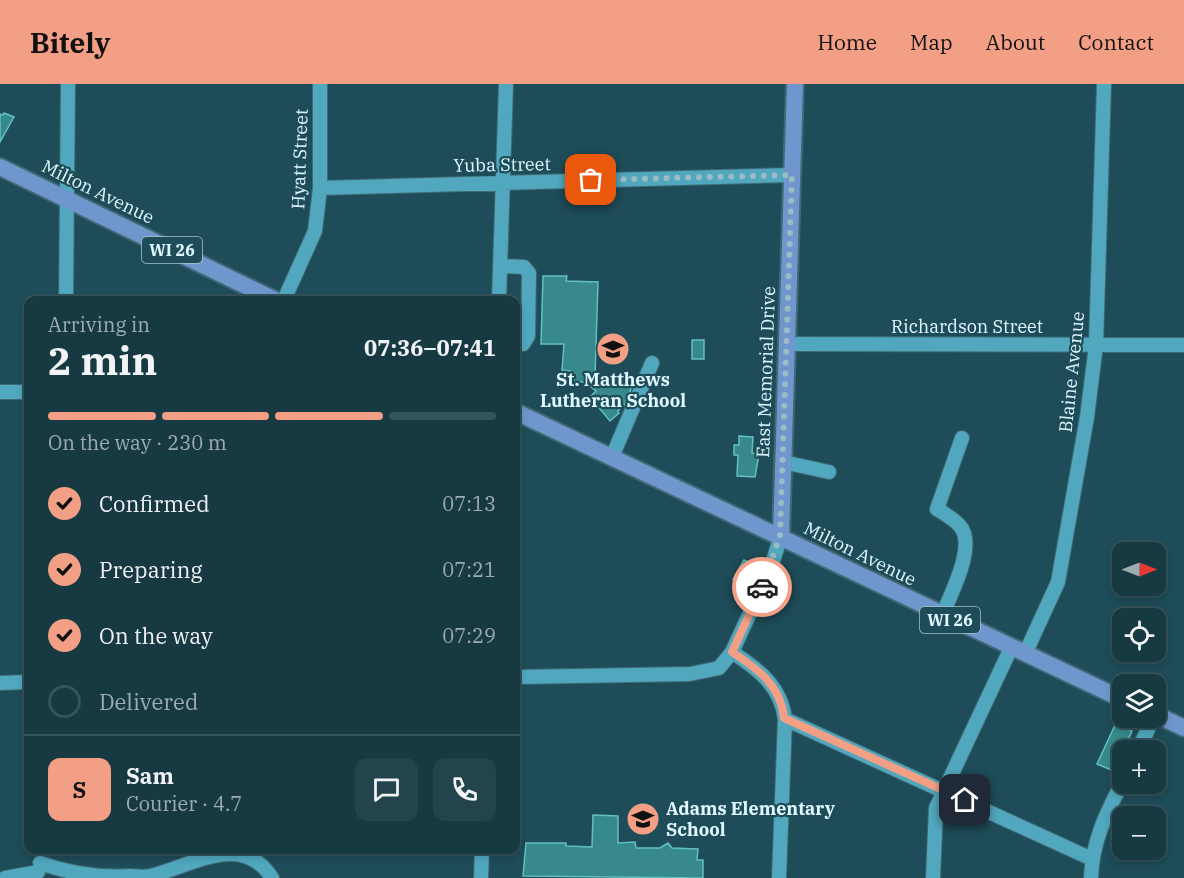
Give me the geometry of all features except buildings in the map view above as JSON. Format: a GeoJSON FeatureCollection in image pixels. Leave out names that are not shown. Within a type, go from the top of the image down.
{"type":"FeatureCollection","features":[{"type":"Feature","properties":{"kind":"main road","name":"East Memorial Drive"},"geometry":{"type":"LineString","coordinates":[[780,536],[795,84]]}},
{"type":"Feature","properties":{"kind":"main road","name":"Milton Avenue"},"geometry":{"type":"LineString","coordinates":[[0,167],[267,296]]}},
{"type":"Feature","properties":{"kind":"main road","name":"Milton Avenue"},"geometry":{"type":"LineString","coordinates":[[520,414],[780,536],[942,616],[1112,694]]}},
{"type":"Feature","properties":{"kind":"main road"},"geometry":{"type":"LineString","coordinates":[[1166,721],[1184,728]]}},
{"type":"Feature","properties":{"kind":"street","name":"Hyatt Street"},"geometry":{"type":"LineString","coordinates":[[286,296],[315,231],[320,188],[320,84]]}},
{"type":"Feature","properties":{"kind":"street"},"geometry":{"type":"LineString","coordinates":[[499,296],[506,84]]}},
{"type":"Feature","properties":{"kind":"street","name":"Blaine Avenue"},"geometry":{"type":"LineString","coordinates":[[933,878],[935,817],[944,790],[1018,651],[1058,582],[1096,345],[1104,84]]}},
{"type":"Feature","properties":{"kind":"street"},"geometry":{"type":"LineString","coordinates":[[66,85],[68,200],[66,296]]}},
{"type":"Feature","properties":{"kind":"street","name":"Yuba Street"},"geometry":{"type":"LineString","coordinates":[[320,188],[792,175]]}},
{"type":"Feature","properties":{"kind":"street"},"geometry":{"type":"LineString","coordinates":[[500,266],[524,267],[529,273],[528,336],[523,344],[520,344]]}},
{"type":"Feature","properties":{"kind":"street","name":"Richardson Street"},"geometry":{"type":"LineString","coordinates":[[786,344],[1184,345]]}},
{"type":"Feature","properties":{"kind":"street"},"geometry":{"type":"LineString","coordinates":[[612,457],[652,363]]}},
{"type":"Feature","properties":{"kind":"street"},"geometry":{"type":"LineString","coordinates":[[0,392],[24,392]]}},
{"type":"Feature","properties":{"kind":"street"},"geometry":{"type":"LineString","coordinates":[[942,616],[961,568],[966,543],[960,526],[937,509],[962,438]]}},
{"type":"Feature","properties":{"kind":"street"},"geometry":{"type":"LineString","coordinates":[[783,462],[829,472]]}},
{"type":"Feature","properties":{"kind":"street","name":"East Memorial Drive"},"geometry":{"type":"LineString","coordinates":[[732,652],[771,567],[780,536]]}},
{"type":"Feature","properties":{"kind":"street"},"geometry":{"type":"LineString","coordinates":[[520,677],[709,672],[720,668],[732,652],[771,683],[783,705],[779,878]]}},
{"type":"Feature","properties":{"kind":"street"},"geometry":{"type":"LineString","coordinates":[[0,682],[24,682]]}},
{"type":"Feature","properties":{"kind":"street"},"geometry":{"type":"LineString","coordinates":[[784,718],[1092,859]]}},
{"type":"Feature","properties":{"kind":"street"},"geometry":{"type":"LineString","coordinates":[[1091,878],[1092,859],[1103,820],[1116,794]]}},
{"type":"Feature","properties":{"kind":"street"},"geometry":{"type":"LineString","coordinates":[[38,871],[42,854]]}},
{"type":"Feature","properties":{"kind":"street"},"geometry":{"type":"LineString","coordinates":[[5,878],[38,871],[95,877],[148,877],[201,858],[236,854],[256,861],[272,878]]}},
{"type":"Feature","properties":{"kind":"street"},"geometry":{"type":"LineString","coordinates":[[481,878],[482,854]]}},
{"type":"Feature","properties":{"kind":"way so far"},"geometry":{"type":"LineString","coordinates":[[591,180],[792,175],[780,536],[776,553],[762,587]]}},
{"type":"Feature","properties":{"kind":"place","name":"St. Matthews Lutheran School"},"geometry":{"type":"Point","coordinates":[613,349]}},
{"type":"Feature","properties":{"kind":"place","name":"Adams Elementary School"},"geometry":{"type":"Point","coordinates":[643,819]}},
{"type":"Feature","properties":{"kind":"route"},"geometry":{"type":"LineString","coordinates":[[762,587],[732,652],[749,663],[779,693],[784,718],[965,800]]}}]}
